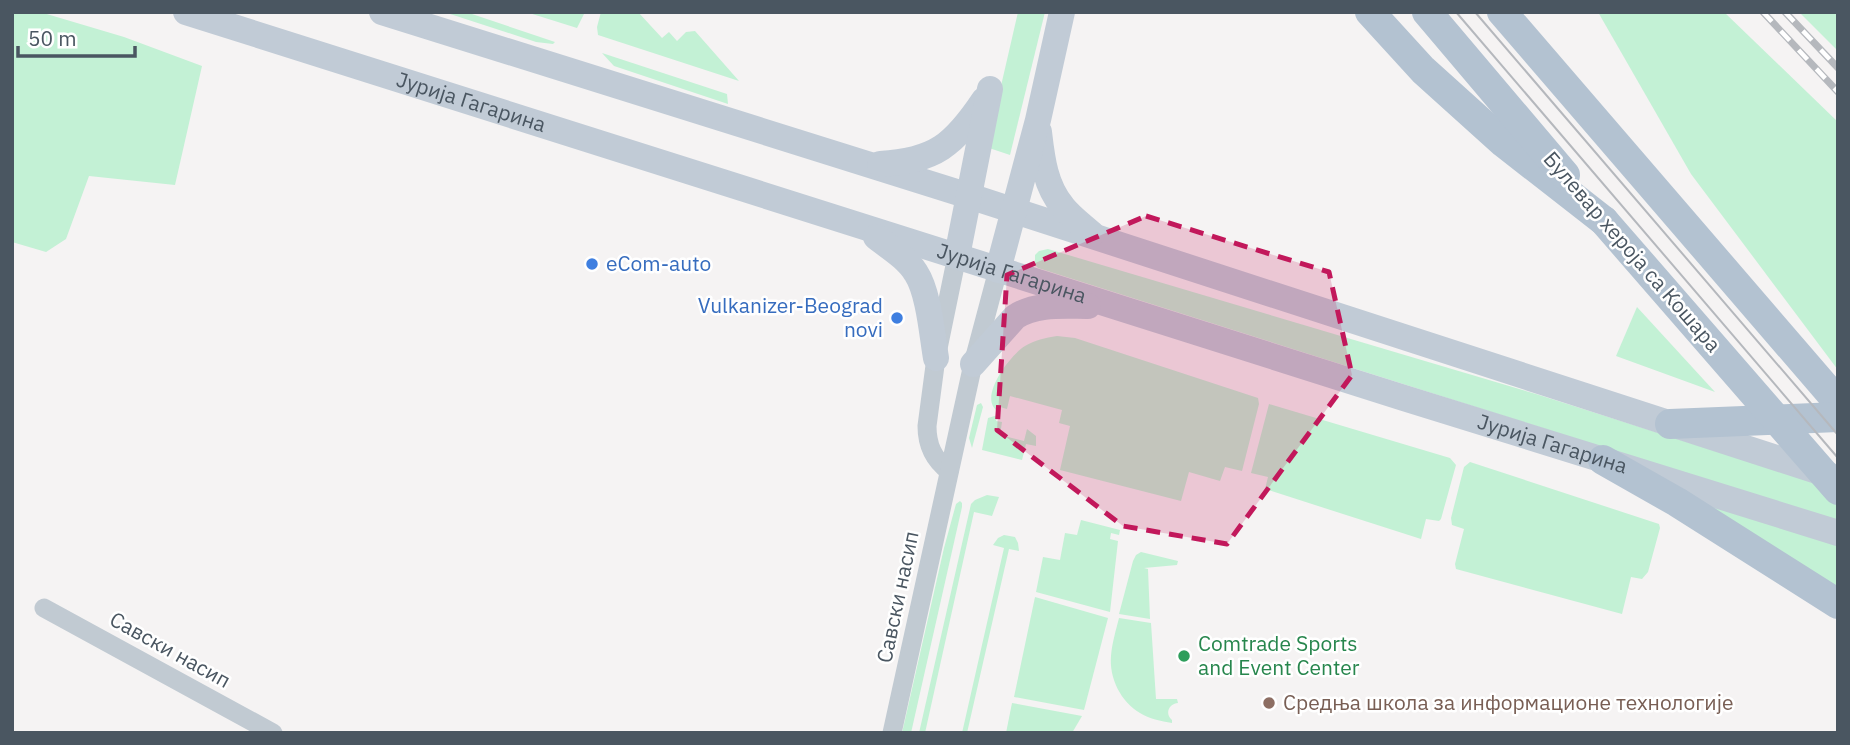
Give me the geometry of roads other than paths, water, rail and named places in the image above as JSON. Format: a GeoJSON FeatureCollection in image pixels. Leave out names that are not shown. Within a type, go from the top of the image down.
{"type":"FeatureCollection","features":[{"type":"Feature","properties":{"kind":"main road","name":"Јурија Гагарина"},"geometry":{"type":"LineString","coordinates":[[186,12],[241,21],[860,226],[1838,533]]}},
{"type":"Feature","properties":{"kind":"main road"},"geometry":{"type":"LineString","coordinates":[[382,12],[969,196],[1838,478]]}},
{"type":"Feature","properties":{"kind":"main road"},"geometry":{"type":"LineString","coordinates":[[998,270],[1038,120],[1062,12]]}},
{"type":"Feature","properties":{"kind":"main road"},"geometry":{"type":"LineString","coordinates":[[1370,12],[1423,70],[1504,143],[1604,221]]}},
{"type":"Feature","properties":{"kind":"main road","name":"Булевар хероја са Кошара"},"geometry":{"type":"LineString","coordinates":[[1427,12],[1838,491]]}},
{"type":"Feature","properties":{"kind":"main road"},"geometry":{"type":"LineString","coordinates":[[1502,12],[1838,402]]}},
{"type":"Feature","properties":{"kind":"main road"},"geometry":{"type":"LineString","coordinates":[[866,164],[898,163],[932,155],[967,125],[990,89],[957,256]]}},
{"type":"Feature","properties":{"kind":"main road"},"geometry":{"type":"LineString","coordinates":[[1038,120],[1049,185],[1062,206],[1096,239]]}},
{"type":"Feature","properties":{"kind":"main road"},"geometry":{"type":"LineString","coordinates":[[860,226],[900,255],[917,274],[928,308],[936,358]]}},
{"type":"Feature","properties":{"kind":"main road"},"geometry":{"type":"LineString","coordinates":[[973,364],[1021,313],[1045,307],[1111,306]]}},
{"type":"Feature","properties":{"kind":"main road"},"geometry":{"type":"LineString","coordinates":[[1670,424],[1838,417]]}},
{"type":"Feature","properties":{"kind":"main road"},"geometry":{"type":"LineString","coordinates":[[1604,460],[1677,502],[1838,604]]}},
{"type":"Feature","properties":{"kind":"street"},"geometry":{"type":"LineString","coordinates":[[949,471],[935,458],[927,437],[936,358],[957,256]]}},
{"type":"Feature","properties":{"kind":"street","name":"Савски насип"},"geometry":{"type":"LineString","coordinates":[[892,733],[973,364],[998,270]]}},
{"type":"Feature","properties":{"kind":"street","name":"Савски насип"},"geometry":{"type":"LineString","coordinates":[[44,608],[272,733]]}},
{"type":"Feature","properties":{"kind":"tram line"},"geometry":{"type":"LineString","coordinates":[[1456,12],[1838,458]]}},
{"type":"Feature","properties":{"kind":"tram line"},"geometry":{"type":"LineString","coordinates":[[1475,12],[1838,435]]}},
{"type":"Feature","properties":{"kind":"railway"},"geometry":{"type":"LineString","coordinates":[[1763,12],[1838,92]]}},
{"type":"Feature","properties":{"kind":"railway"},"geometry":{"type":"LineString","coordinates":[[1785,12],[1838,68]]}},
{"type":"Feature","properties":{"kind":"place","name":"eCom-auto"},"geometry":{"type":"Point","coordinates":[592,264]}},
{"type":"Feature","properties":{"kind":"place","name":"Vulkanizer-Beograd novi"},"geometry":{"type":"Point","coordinates":[897,318]}},
{"type":"Feature","properties":{"kind":"place","name":"Comtrade Sports and Event Center"},"geometry":{"type":"Point","coordinates":[1184,656]}},
{"type":"Feature","properties":{"kind":"place","name":"Средња школа за информационе технологије"},"geometry":{"type":"Point","coordinates":[1269,703]}}]}
